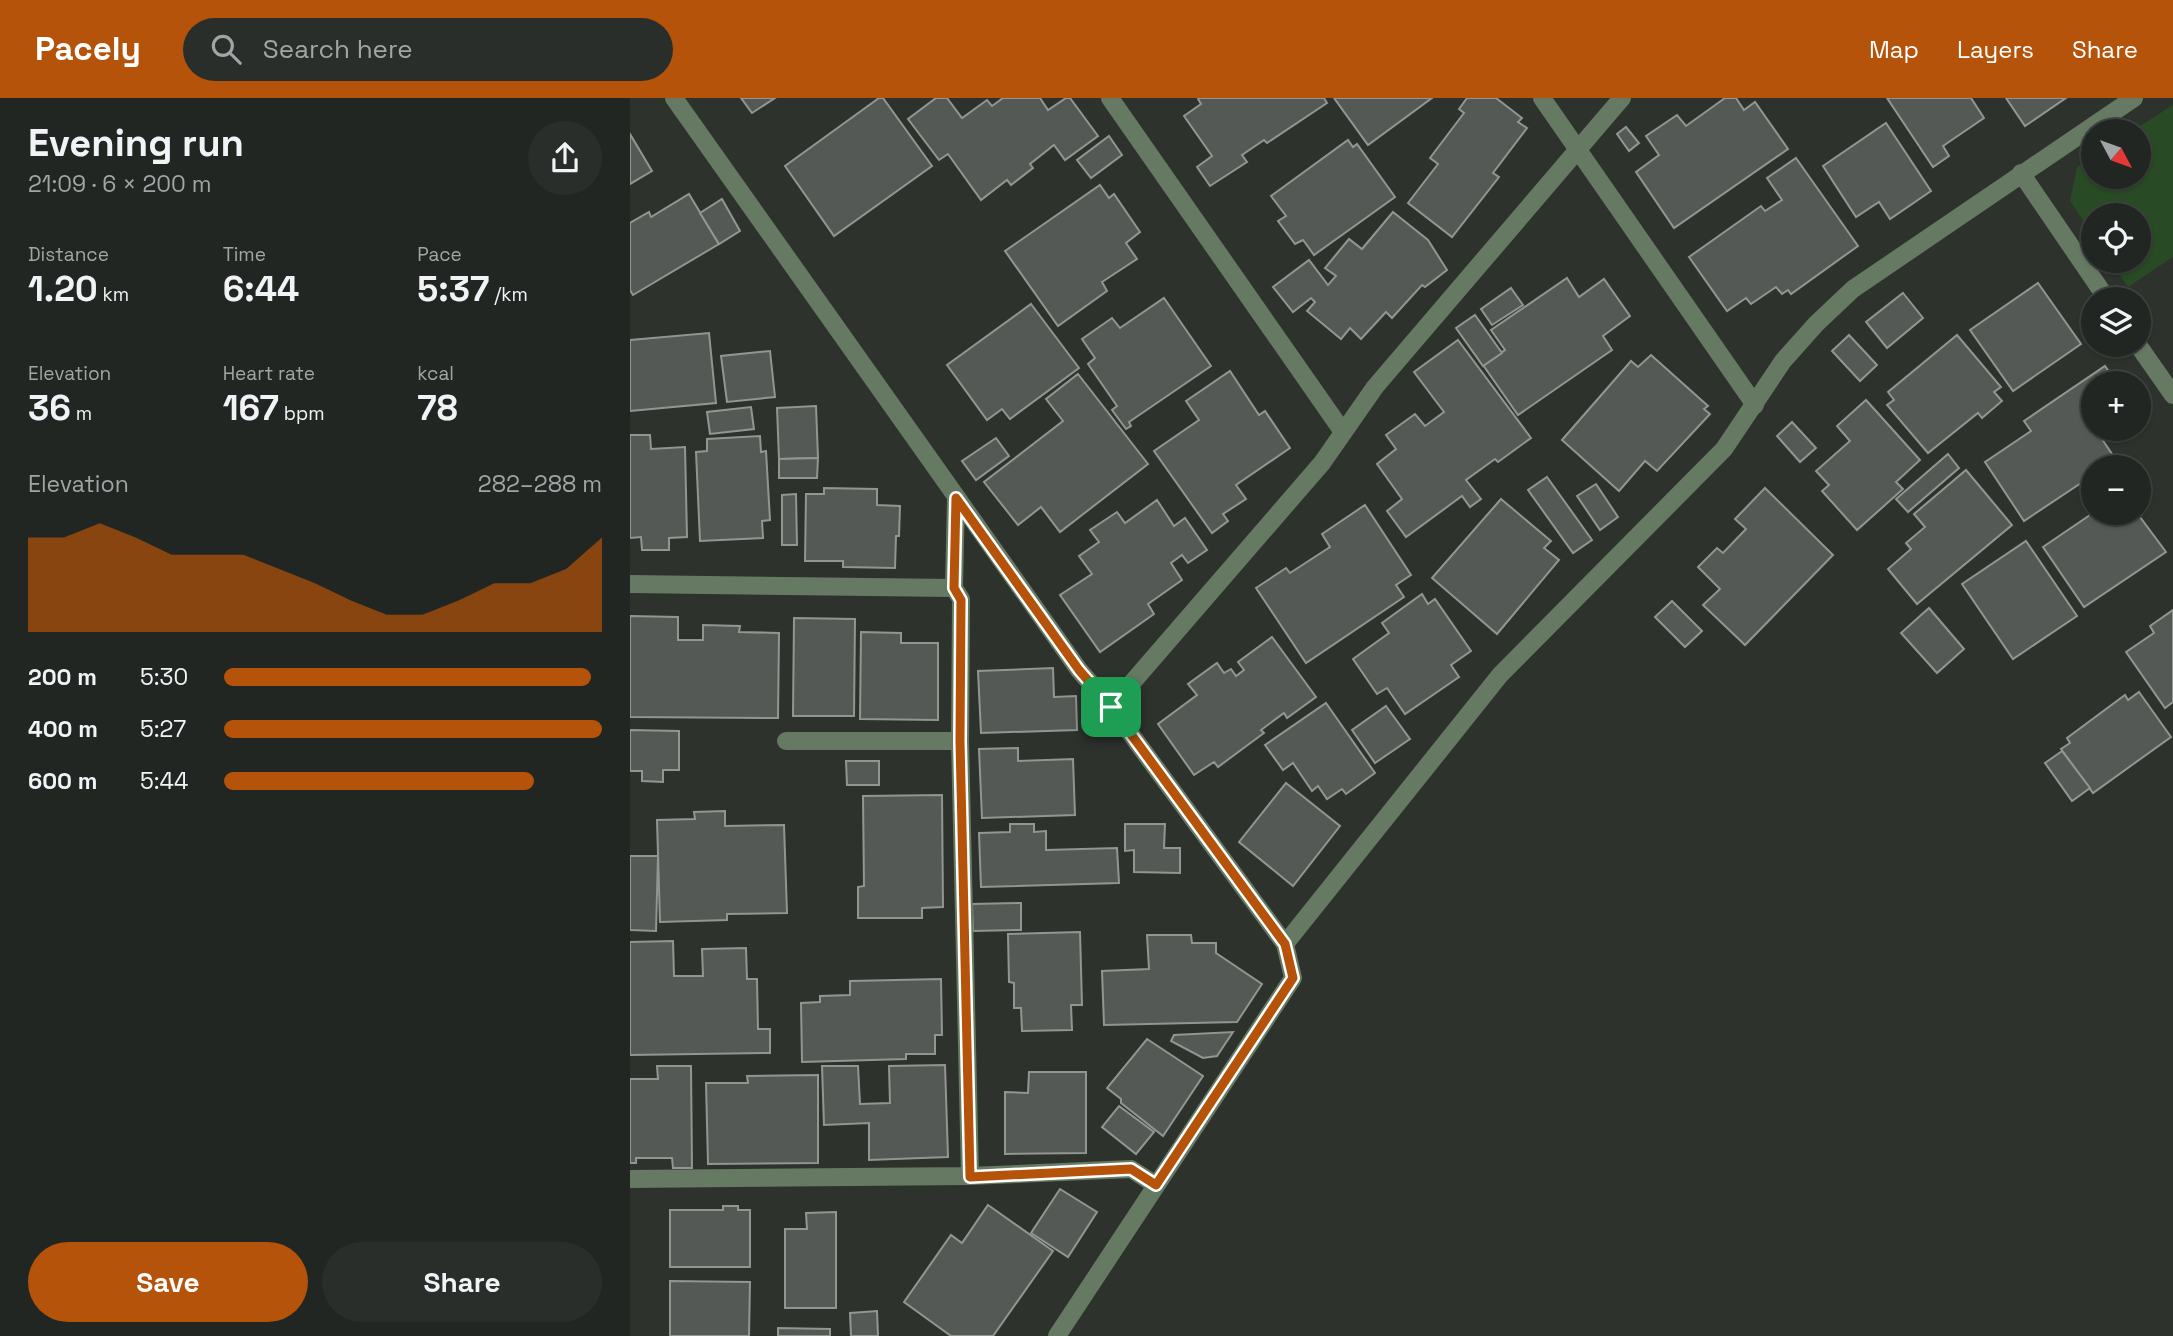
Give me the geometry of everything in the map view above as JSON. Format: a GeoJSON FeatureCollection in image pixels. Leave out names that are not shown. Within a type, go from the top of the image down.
{"type":"FeatureCollection","features":[{"type":"Feature","properties":{"kind":"street"},"geometry":{"type":"LineString","coordinates":[[674,98],[1079,670],[1111,707],[1285,944],[1293,978],[1057,1336]]}},
{"type":"Feature","properties":{"kind":"street"},"geometry":{"type":"LineString","coordinates":[[1110,98],[1343,432]]}},
{"type":"Feature","properties":{"kind":"street"},"geometry":{"type":"LineString","coordinates":[[1542,98],[1755,405]]}},
{"type":"Feature","properties":{"kind":"street"},"geometry":{"type":"LineString","coordinates":[[1111,707],[1322,463],[1376,387],[1622,98]]}},
{"type":"Feature","properties":{"kind":"street"},"geometry":{"type":"LineString","coordinates":[[1285,944],[1500,675],[1724,449],[1783,361],[1816,324],[1853,289],[2134,98]]}},
{"type":"Feature","properties":{"kind":"street"},"geometry":{"type":"LineString","coordinates":[[2021,173],[2099,287]]}},
{"type":"Feature","properties":{"kind":"street"},"geometry":{"type":"LineString","coordinates":[[2146,357],[2173,396]]}},
{"type":"Feature","properties":{"kind":"street"},"geometry":{"type":"LineString","coordinates":[[956,498],[954,588],[961,600],[960,741],[970,1177]]}},
{"type":"Feature","properties":{"kind":"street"},"geometry":{"type":"LineString","coordinates":[[630,584],[954,588]]}},
{"type":"Feature","properties":{"kind":"street"},"geometry":{"type":"LineString","coordinates":[[786,741],[960,741]]}},
{"type":"Feature","properties":{"kind":"street"},"geometry":{"type":"LineString","coordinates":[[630,1180],[970,1177],[1131,1169],[1156,1185]]}},
{"type":"Feature","properties":{"kind":"green space"},"geometry":{"type":"Polygon","coordinates":[[[2173,105],[2173,257],[2151,272],[2151,203],[2081,203],[2081,217],[2070,201],[2077,167],[2081,164],[2081,189],[2151,189],[2151,119],[2173,105]]]}},
{"type":"Feature","properties":{"kind":"green space"},"geometry":{"type":"Polygon","coordinates":[[[2118,273],[2149,273],[2128,287],[2118,273]]]}},
{"type":"Feature","properties":{"kind":"building"},"geometry":{"type":"Polygon","coordinates":[[[741,98],[775,98],[752,113],[741,98]]]}},
{"type":"Feature","properties":{"kind":"building"},"geometry":{"type":"Polygon","coordinates":[[[879,98],[883,98],[932,166],[834,236],[785,166],[879,98]]]}},
{"type":"Feature","properties":{"kind":"building"},"geometry":{"type":"Polygon","coordinates":[[[936,98],[947,98],[962,118],[987,100],[992,106],[1003,98],[1040,98],[1048,110],[1070,98],[1098,136],[1065,160],[1054,145],[1030,164],[1033,168],[1011,185],[1007,180],[981,200],[948,154],[939,160],[908,119],[936,98]]]}},
{"type":"Feature","properties":{"kind":"building"},"geometry":{"type":"Polygon","coordinates":[[[1199,98],[1324,98],[1327,103],[1267,143],[1264,140],[1242,155],[1247,162],[1210,186],[1197,167],[1212,156],[1184,116],[1201,104],[1199,98]]]}},
{"type":"Feature","properties":{"kind":"building"},"geometry":{"type":"Polygon","coordinates":[[[1334,98],[1432,98],[1368,145],[1334,98]]]}},
{"type":"Feature","properties":{"kind":"building"},"geometry":{"type":"Polygon","coordinates":[[[1467,98],[1496,98],[1522,118],[1518,122],[1527,128],[1493,173],[1499,177],[1452,237],[1408,203],[1438,164],[1430,158],[1464,113],[1459,109],[1467,98]]]}},
{"type":"Feature","properties":{"kind":"building"},"geometry":{"type":"Polygon","coordinates":[[[1725,98],[1736,98],[1744,110],[1755,102],[1788,149],[1674,228],[1636,172],[1659,155],[1646,136],[1677,115],[1686,126],[1725,98]]]}},
{"type":"Feature","properties":{"kind":"building"},"geometry":{"type":"Polygon","coordinates":[[[1887,98],[1971,98],[1984,118],[1943,146],[1949,156],[1933,167],[1887,98]]]}},
{"type":"Feature","properties":{"kind":"building"},"geometry":{"type":"Polygon","coordinates":[[[2006,98],[2066,98],[2025,126],[2006,98]]]}},
{"type":"Feature","properties":{"kind":"building"},"geometry":{"type":"Polygon","coordinates":[[[1886,123],[1931,191],[1890,219],[1879,202],[1856,217],[1823,166],[1886,123]]]}},
{"type":"Feature","properties":{"kind":"building"},"geometry":{"type":"Polygon","coordinates":[[[1626,127],[1639,143],[1629,151],[1617,134],[1626,127]]]}},
{"type":"Feature","properties":{"kind":"building"},"geometry":{"type":"Polygon","coordinates":[[[630,134],[652,171],[630,184],[630,134]]]}},
{"type":"Feature","properties":{"kind":"building"},"geometry":{"type":"Polygon","coordinates":[[[1109,136],[1122,155],[1091,178],[1077,160],[1109,136]]]}},
{"type":"Feature","properties":{"kind":"building"},"geometry":{"type":"Polygon","coordinates":[[[1348,140],[1353,147],[1357,144],[1395,197],[1314,255],[1303,240],[1295,244],[1278,221],[1286,216],[1271,196],[1348,140]]]}},
{"type":"Feature","properties":{"kind":"building"},"geometry":{"type":"Polygon","coordinates":[[[1796,158],[1858,246],[1791,294],[1788,290],[1782,294],[1776,287],[1751,304],[1746,298],[1727,311],[1689,257],[1761,206],[1765,211],[1782,200],[1767,178],[1796,158]]]}},
{"type":"Feature","properties":{"kind":"building"},"geometry":{"type":"Polygon","coordinates":[[[1100,185],[1109,198],[1114,194],[1140,232],[1126,243],[1137,259],[1102,282],[1107,291],[1058,326],[1005,251],[1100,185]]]}},
{"type":"Feature","properties":{"kind":"building"},"geometry":{"type":"Polygon","coordinates":[[[689,194],[719,244],[633,295],[630,290],[630,223],[649,212],[651,217],[689,194]]]}},
{"type":"Feature","properties":{"kind":"building"},"geometry":{"type":"Polygon","coordinates":[[[722,199],[740,231],[719,244],[700,213],[722,199]]]}},
{"type":"Feature","properties":{"kind":"building"},"geometry":{"type":"Polygon","coordinates":[[[1393,212],[1428,240],[1447,270],[1425,287],[1422,285],[1392,318],[1386,312],[1361,339],[1350,328],[1341,339],[1307,311],[1315,302],[1311,298],[1293,312],[1273,287],[1309,260],[1328,285],[1336,276],[1325,268],[1349,239],[1362,249],[1393,212]]]}},
{"type":"Feature","properties":{"kind":"building"},"geometry":{"type":"Polygon","coordinates":[[[1567,278],[1579,297],[1604,279],[1630,316],[1603,336],[1612,350],[1518,415],[1483,365],[1505,350],[1491,330],[1567,278]]]}},
{"type":"Feature","properties":{"kind":"building"},"geometry":{"type":"Polygon","coordinates":[[[2038,283],[2081,344],[2013,391],[1970,330],[2038,283]]]}},
{"type":"Feature","properties":{"kind":"building"},"geometry":{"type":"Polygon","coordinates":[[[1511,288],[1523,305],[1492,325],[1481,309],[1511,288]]]}},
{"type":"Feature","properties":{"kind":"building"},"geometry":{"type":"Polygon","coordinates":[[[1903,293],[1923,318],[1887,348],[1866,322],[1903,293]]]}},
{"type":"Feature","properties":{"kind":"building"},"geometry":{"type":"Polygon","coordinates":[[[1164,298],[1211,366],[1129,422],[1131,426],[1126,429],[1112,410],[1117,406],[1088,364],[1095,358],[1082,339],[1112,318],[1120,328],[1164,298]]]}},
{"type":"Feature","properties":{"kind":"building"},"geometry":{"type":"Polygon","coordinates":[[[1031,304],[1079,368],[1010,419],[1002,409],[987,420],[947,365],[1031,304]]]}},
{"type":"Feature","properties":{"kind":"building"},"geometry":{"type":"Polygon","coordinates":[[[1475,315],[1502,353],[1483,366],[1456,328],[1475,315]]]}},
{"type":"Feature","properties":{"kind":"building"},"geometry":{"type":"Polygon","coordinates":[[[709,333],[716,403],[630,411],[630,340],[709,333]]]}},
{"type":"Feature","properties":{"kind":"building"},"geometry":{"type":"Polygon","coordinates":[[[1849,335],[1877,365],[1860,381],[1832,351],[1849,335]]]}},
{"type":"Feature","properties":{"kind":"building"},"geometry":{"type":"Polygon","coordinates":[[[1957,335],[2001,387],[1994,392],[2002,401],[1982,418],[1978,413],[1928,453],[1887,405],[1894,400],[1888,392],[1957,335]]]}},
{"type":"Feature","properties":{"kind":"building"},"geometry":{"type":"Polygon","coordinates":[[[1458,340],[1531,438],[1498,462],[1495,459],[1466,480],[1481,499],[1470,507],[1462,496],[1406,537],[1387,511],[1402,499],[1377,464],[1396,449],[1386,435],[1415,414],[1425,426],[1444,412],[1414,372],[1458,340]]]}},
{"type":"Feature","properties":{"kind":"building"},"geometry":{"type":"Polygon","coordinates":[[[770,351],[775,397],[727,402],[721,356],[770,351]]]}},
{"type":"Feature","properties":{"kind":"building"},"geometry":{"type":"Polygon","coordinates":[[[1651,355],[1708,406],[1704,409],[1710,414],[1657,471],[1645,461],[1619,491],[1562,440],[1631,361],[1638,367],[1651,355]]]}},
{"type":"Feature","properties":{"kind":"building"},"geometry":{"type":"Polygon","coordinates":[[[1230,371],[1259,415],[1265,411],[1290,448],[1236,485],[1246,499],[1223,514],[1228,521],[1212,533],[1154,451],[1199,420],[1186,401],[1230,371]]]}},
{"type":"Feature","properties":{"kind":"building"},"geometry":{"type":"Polygon","coordinates":[[[1078,374],[1148,464],[1060,532],[1041,507],[1018,525],[984,482],[1063,421],[1046,399],[1078,374]]]}},
{"type":"Feature","properties":{"kind":"building"},"geometry":{"type":"Polygon","coordinates":[[[2081,382],[2081,441],[2103,441],[2113,455],[2081,455],[2081,483],[2024,521],[1985,462],[2031,431],[2024,421],[2081,382]]]}},
{"type":"Feature","properties":{"kind":"building"},"geometry":{"type":"Polygon","coordinates":[[[1866,400],[1920,460],[1896,482],[1903,489],[1857,530],[1822,491],[1829,485],[1816,471],[1850,441],[1837,426],[1866,400]]]}},
{"type":"Feature","properties":{"kind":"building"},"geometry":{"type":"Polygon","coordinates":[[[816,406],[818,458],[779,459],[777,408],[816,406]]]}},
{"type":"Feature","properties":{"kind":"building"},"geometry":{"type":"Polygon","coordinates":[[[751,407],[754,429],[710,434],[707,412],[751,407]]]}},
{"type":"Feature","properties":{"kind":"building"},"geometry":{"type":"Polygon","coordinates":[[[1792,422],[1816,448],[1800,462],[1777,436],[1792,422]]]}},
{"type":"Feature","properties":{"kind":"building"},"geometry":{"type":"Polygon","coordinates":[[[630,435],[650,435],[651,449],[685,447],[687,537],[669,538],[669,550],[642,550],[641,537],[630,538],[630,435]]]}},
{"type":"Feature","properties":{"kind":"building"},"geometry":{"type":"Polygon","coordinates":[[[760,436],[761,452],[766,451],[770,520],[762,521],[763,538],[700,541],[696,452],[707,451],[707,439],[760,436]]]}},
{"type":"Feature","properties":{"kind":"building"},"geometry":{"type":"Polygon","coordinates":[[[996,438],[1009,456],[976,480],[962,461],[996,438]]]}},
{"type":"Feature","properties":{"kind":"building"},"geometry":{"type":"Polygon","coordinates":[[[1948,454],[1959,468],[1908,512],[1896,499],[1948,454]]]}},
{"type":"Feature","properties":{"kind":"building"},"geometry":{"type":"Polygon","coordinates":[[[818,458],[817,478],[779,478],[779,459],[818,458]]]}},
{"type":"Feature","properties":{"kind":"building"},"geometry":{"type":"Polygon","coordinates":[[[1966,470],[2012,525],[1917,604],[1888,569],[1911,549],[1906,543],[1925,527],[1914,514],[1966,470]]]}},
{"type":"Feature","properties":{"kind":"building"},"geometry":{"type":"Polygon","coordinates":[[[1547,477],[1592,540],[1573,553],[1528,490],[1547,477]]]}},
{"type":"Feature","properties":{"kind":"building"},"geometry":{"type":"Polygon","coordinates":[[[1596,484],[1618,517],[1600,530],[1577,496],[1596,484]]]}},
{"type":"Feature","properties":{"kind":"building"},"geometry":{"type":"Polygon","coordinates":[[[824,488],[877,489],[877,505],[900,506],[895,568],[843,567],[843,561],[805,561],[806,494],[824,494],[824,488]]]}},
{"type":"Feature","properties":{"kind":"building"},"geometry":{"type":"Polygon","coordinates":[[[1765,488],[1833,555],[1745,645],[1703,605],[1720,589],[1698,567],[1717,548],[1723,553],[1746,529],[1735,519],[1765,488]]]}},
{"type":"Feature","properties":{"kind":"building"},"geometry":{"type":"Polygon","coordinates":[[[796,494],[797,545],[782,545],[782,495],[796,494]]]}},
{"type":"Feature","properties":{"kind":"building"},"geometry":{"type":"Polygon","coordinates":[[[1501,499],[1551,541],[1544,548],[1559,560],[1497,634],[1432,578],[1501,499]]]}},
{"type":"Feature","properties":{"kind":"building"},"geometry":{"type":"Polygon","coordinates":[[[1157,500],[1174,526],[1185,518],[1207,550],[1188,563],[1182,555],[1171,563],[1182,580],[1148,604],[1154,614],[1100,652],[1060,595],[1092,574],[1079,556],[1099,542],[1090,530],[1117,512],[1125,523],[1157,500]]]}},
{"type":"Feature","properties":{"kind":"building"},"geometry":{"type":"Polygon","coordinates":[[[1365,505],[1411,575],[1396,585],[1404,597],[1306,663],[1256,588],[1286,568],[1290,573],[1330,547],[1322,534],[1365,505]]]}},
{"type":"Feature","properties":{"kind":"building"},"geometry":{"type":"Polygon","coordinates":[[[2081,521],[2081,525],[2146,525],[2166,552],[2084,607],[2043,547],[2081,521]]]}},
{"type":"Feature","properties":{"kind":"building"},"geometry":{"type":"Polygon","coordinates":[[[2026,541],[2077,616],[2013,659],[1962,584],[2026,541]]]}},
{"type":"Feature","properties":{"kind":"building"},"geometry":{"type":"Polygon","coordinates":[[[1422,594],[1428,604],[1435,599],[1471,651],[1451,665],[1459,677],[1405,714],[1387,688],[1377,694],[1353,659],[1389,633],[1382,623],[1422,594]]]}},
{"type":"Feature","properties":{"kind":"building"},"geometry":{"type":"Polygon","coordinates":[[[1672,601],[1702,631],[1685,647],[1655,617],[1672,601]]]}},
{"type":"Feature","properties":{"kind":"building"},"geometry":{"type":"Polygon","coordinates":[[[1929,608],[1964,649],[1937,673],[1901,633],[1929,608]]]}},
{"type":"Feature","properties":{"kind":"building"},"geometry":{"type":"Polygon","coordinates":[[[2173,610],[2173,702],[2165,708],[2126,652],[2154,633],[2150,626],[2173,610]]]}},
{"type":"Feature","properties":{"kind":"building"},"geometry":{"type":"Polygon","coordinates":[[[630,616],[678,617],[678,640],[703,640],[703,625],[740,626],[739,632],[779,633],[778,718],[630,717],[630,616]]]}},
{"type":"Feature","properties":{"kind":"building"},"geometry":{"type":"Polygon","coordinates":[[[794,618],[855,619],[854,716],[793,716],[794,618]]]}},
{"type":"Feature","properties":{"kind":"building"},"geometry":{"type":"Polygon","coordinates":[[[861,632],[901,633],[901,643],[938,643],[938,720],[860,719],[861,632]]]}},
{"type":"Feature","properties":{"kind":"building"},"geometry":{"type":"Polygon","coordinates":[[[1272,637],[1316,697],[1287,718],[1284,713],[1261,730],[1264,733],[1218,767],[1214,762],[1194,775],[1158,724],[1197,695],[1188,684],[1217,663],[1224,673],[1231,669],[1236,676],[1244,670],[1238,662],[1272,637]]]}},
{"type":"Feature","properties":{"kind":"building"},"geometry":{"type":"Polygon","coordinates":[[[1053,668],[1054,697],[1076,696],[1077,730],[981,733],[978,671],[1053,668]]]}},
{"type":"Feature","properties":{"kind":"building"},"geometry":{"type":"Polygon","coordinates":[[[2139,692],[2171,737],[2093,793],[2061,749],[2070,743],[2067,738],[2125,695],[2128,700],[2139,692]]]}},
{"type":"Feature","properties":{"kind":"building"},"geometry":{"type":"Polygon","coordinates":[[[1326,703],[1375,773],[1346,794],[1342,789],[1327,799],[1318,786],[1312,791],[1293,763],[1283,770],[1265,745],[1326,703]]]}},
{"type":"Feature","properties":{"kind":"building"},"geometry":{"type":"Polygon","coordinates":[[[1386,706],[1410,739],[1375,763],[1352,730],[1386,706]]]}},
{"type":"Feature","properties":{"kind":"building"},"geometry":{"type":"Polygon","coordinates":[[[630,730],[679,731],[679,770],[663,770],[663,782],[642,781],[642,771],[630,771],[630,730]]]}},
{"type":"Feature","properties":{"kind":"building"},"geometry":{"type":"Polygon","coordinates":[[[1018,748],[1018,761],[1073,759],[1075,815],[982,818],[979,749],[1018,748]]]}},
{"type":"Feature","properties":{"kind":"building"},"geometry":{"type":"Polygon","coordinates":[[[2062,751],[2090,788],[2072,801],[2045,763],[2062,751]]]}},
{"type":"Feature","properties":{"kind":"building"},"geometry":{"type":"Polygon","coordinates":[[[846,761],[879,761],[879,785],[847,785],[846,761]]]}},
{"type":"Feature","properties":{"kind":"building"},"geometry":{"type":"Polygon","coordinates":[[[1286,783],[1340,826],[1293,886],[1239,842],[1286,783]]]}},
{"type":"Feature","properties":{"kind":"building"},"geometry":{"type":"Polygon","coordinates":[[[942,795],[943,907],[922,908],[922,918],[858,918],[858,887],[864,886],[863,796],[942,795]]]}},
{"type":"Feature","properties":{"kind":"building"},"geometry":{"type":"Polygon","coordinates":[[[725,811],[725,826],[784,825],[787,913],[727,914],[727,920],[660,922],[657,820],[695,819],[694,812],[725,811]]]}},
{"type":"Feature","properties":{"kind":"building"},"geometry":{"type":"Polygon","coordinates":[[[1010,824],[1034,824],[1034,832],[1046,831],[1046,850],[1117,848],[1119,883],[981,887],[979,833],[1010,832],[1010,824]]]}},
{"type":"Feature","properties":{"kind":"building"},"geometry":{"type":"Polygon","coordinates":[[[1125,824],[1165,824],[1164,848],[1180,848],[1180,873],[1134,872],[1134,850],[1125,851],[1125,824]]]}},
{"type":"Feature","properties":{"kind":"building"},"geometry":{"type":"Polygon","coordinates":[[[630,856],[658,856],[656,931],[630,930],[630,856]]]}},
{"type":"Feature","properties":{"kind":"building"},"geometry":{"type":"Polygon","coordinates":[[[1021,903],[1021,930],[973,931],[972,904],[1021,903]]]}},
{"type":"Feature","properties":{"kind":"building"},"geometry":{"type":"Polygon","coordinates":[[[1080,932],[1082,1005],[1071,1005],[1072,1030],[1022,1031],[1021,1008],[1014,1008],[1014,983],[1009,982],[1008,934],[1080,932]]]}},
{"type":"Feature","properties":{"kind":"building"},"geometry":{"type":"Polygon","coordinates":[[[1147,935],[1191,935],[1192,943],[1216,943],[1216,953],[1262,984],[1237,1022],[1104,1025],[1102,971],[1149,969],[1147,935]]]}},
{"type":"Feature","properties":{"kind":"building"},"geometry":{"type":"Polygon","coordinates":[[[673,941],[674,976],[703,976],[702,949],[746,948],[747,979],[757,979],[758,1029],[770,1029],[770,1053],[630,1055],[630,942],[673,941]]]}},
{"type":"Feature","properties":{"kind":"building"},"geometry":{"type":"Polygon","coordinates":[[[941,979],[942,1035],[935,1035],[935,1054],[906,1054],[906,1059],[802,1062],[801,1003],[820,1002],[820,996],[850,995],[850,981],[941,979]]]}},
{"type":"Feature","properties":{"kind":"building"},"geometry":{"type":"Polygon","coordinates":[[[1233,1032],[1217,1056],[1203,1058],[1171,1041],[1174,1035],[1233,1032]]]}},
{"type":"Feature","properties":{"kind":"building"},"geometry":{"type":"Polygon","coordinates":[[[1147,1039],[1203,1076],[1163,1136],[1121,1103],[1121,1099],[1107,1088],[1147,1039]]]}},
{"type":"Feature","properties":{"kind":"building"},"geometry":{"type":"Polygon","coordinates":[[[945,1065],[948,1157],[869,1160],[869,1123],[824,1125],[822,1066],[858,1066],[860,1104],[890,1103],[889,1066],[945,1065]]]}},
{"type":"Feature","properties":{"kind":"building"},"geometry":{"type":"Polygon","coordinates":[[[657,1066],[691,1066],[692,1168],[673,1168],[672,1158],[636,1158],[636,1163],[630,1163],[630,1079],[658,1079],[657,1066]]]}},
{"type":"Feature","properties":{"kind":"building"},"geometry":{"type":"Polygon","coordinates":[[[1029,1072],[1086,1072],[1086,1153],[1005,1154],[1005,1092],[1028,1093],[1029,1072]]]}},
{"type":"Feature","properties":{"kind":"building"},"geometry":{"type":"Polygon","coordinates":[[[818,1075],[818,1163],[708,1164],[706,1083],[748,1083],[747,1076],[818,1075]]]}},
{"type":"Feature","properties":{"kind":"building"},"geometry":{"type":"Polygon","coordinates":[[[1119,1106],[1154,1132],[1136,1154],[1102,1127],[1119,1106]]]}},
{"type":"Feature","properties":{"kind":"building"},"geometry":{"type":"Polygon","coordinates":[[[1060,1189],[1097,1212],[1068,1257],[1031,1233],[1060,1189]]]}},
{"type":"Feature","properties":{"kind":"building"},"geometry":{"type":"Polygon","coordinates":[[[988,1205],[1053,1251],[993,1336],[951,1336],[904,1302],[951,1235],[962,1243],[988,1205]]]}},
{"type":"Feature","properties":{"kind":"building"},"geometry":{"type":"Polygon","coordinates":[[[723,1206],[738,1206],[738,1210],[750,1210],[750,1267],[670,1267],[670,1210],[723,1210],[723,1206]]]}},
{"type":"Feature","properties":{"kind":"building"},"geometry":{"type":"Polygon","coordinates":[[[836,1212],[836,1308],[785,1308],[785,1229],[807,1229],[806,1213],[836,1212]]]}},
{"type":"Feature","properties":{"kind":"building"},"geometry":{"type":"Polygon","coordinates":[[[670,1281],[750,1282],[749,1336],[670,1336],[670,1281]]]}},
{"type":"Feature","properties":{"kind":"building"},"geometry":{"type":"Polygon","coordinates":[[[877,1311],[878,1336],[851,1336],[850,1313],[877,1311]]]}},
{"type":"Feature","properties":{"kind":"building"},"geometry":{"type":"Polygon","coordinates":[[[778,1328],[830,1329],[830,1336],[778,1336],[778,1328]]]}},
{"type":"Feature","properties":{"kind":"route"},"geometry":{"type":"LineString","coordinates":[[956,498],[1079,670],[1111,707],[1285,944],[1293,978],[1156,1185],[1131,1169],[970,1177],[960,741],[961,600],[954,588],[956,498]]}}]}
